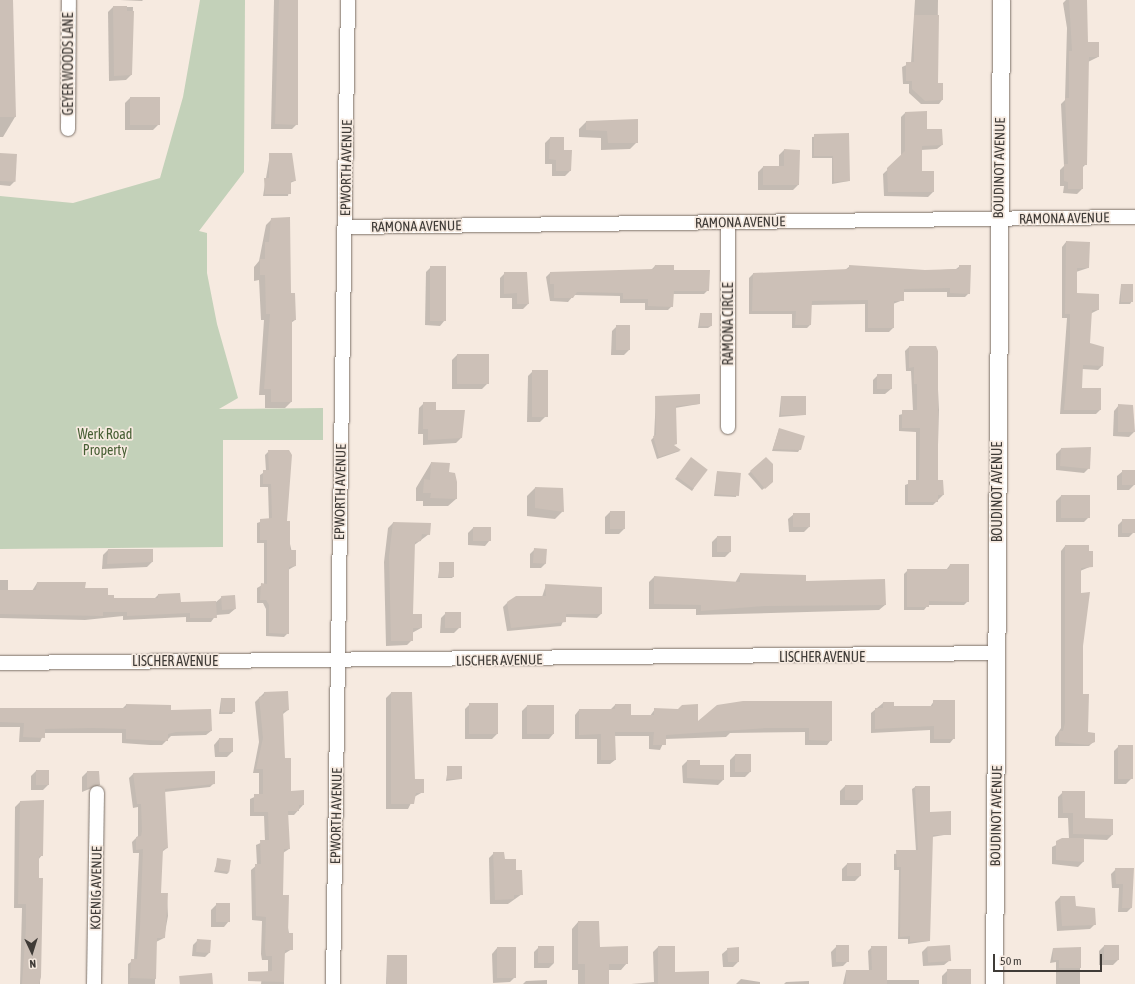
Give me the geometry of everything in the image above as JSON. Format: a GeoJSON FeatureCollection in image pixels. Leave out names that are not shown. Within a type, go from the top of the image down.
{"type":"FeatureCollection","features":[{"type":"Feature","properties":{"kind":"street","name":"GEYER WOODS LANE"},"geometry":{"type":"LineString","coordinates":[[68,0],[68,129]]}},
{"type":"Feature","properties":{"kind":"street","name":"EPWORTH AVENUE"},"geometry":{"type":"LineString","coordinates":[[333,984],[346,227],[348,0]]}},
{"type":"Feature","properties":{"kind":"street","name":"BOUDINOT AVENUE"},"geometry":{"type":"LineString","coordinates":[[994,984],[997,653],[998,219],[1001,0]]}},
{"type":"Feature","properties":{"kind":"street","name":"RAMONA AVENUE"},"geometry":{"type":"LineString","coordinates":[[346,227],[1135,217]]}},
{"type":"Feature","properties":{"kind":"street","name":"RAMONA CIRCLE"},"geometry":{"type":"LineString","coordinates":[[728,222],[728,427]]}},
{"type":"Feature","properties":{"kind":"street","name":"LISCHER AVENUE"},"geometry":{"type":"LineString","coordinates":[[0,663],[338,662],[997,653]]}},
{"type":"Feature","properties":{"kind":"street","name":"KOENIG AVENUE"},"geometry":{"type":"LineString","coordinates":[[94,984],[97,793]]}},
{"type":"Feature","properties":{"kind":"green space","name":"Werk Road Property"},"geometry":{"type":"Polygon","coordinates":[[[200,0],[245,0],[244,172],[199,231],[207,233],[207,273],[217,324],[238,398],[219,409],[323,408],[323,440],[223,440],[223,547],[0,549],[0,196],[73,203],[160,178],[183,97],[200,0]]]}},
{"type":"Feature","properties":{"kind":"building"},"geometry":{"type":"Polygon","coordinates":[[[0,0],[13,0],[16,117],[0,117],[0,0]]]}},
{"type":"Feature","properties":{"kind":"building"},"geometry":{"type":"Polygon","coordinates":[[[279,0],[298,0],[298,125],[275,124],[279,0]]]}},
{"type":"Feature","properties":{"kind":"building"},"geometry":{"type":"Polygon","coordinates":[[[1069,0],[1087,0],[1088,42],[1099,42],[1099,57],[1089,57],[1087,165],[1083,165],[1083,189],[1068,189],[1068,182],[1064,181],[1064,164],[1068,164],[1065,98],[1069,98],[1069,51],[1072,51],[1069,0]]]}},
{"type":"Feature","properties":{"kind":"building"},"geometry":{"type":"Polygon","coordinates":[[[113,6],[127,6],[127,11],[134,11],[132,75],[114,76],[113,6]]]}},
{"type":"Feature","properties":{"kind":"building"},"geometry":{"type":"Polygon","coordinates":[[[914,15],[939,15],[938,83],[943,83],[943,100],[925,101],[912,89],[912,81],[906,81],[906,62],[914,62],[914,15]]]}},
{"type":"Feature","properties":{"kind":"building"},"geometry":{"type":"Polygon","coordinates":[[[130,97],[160,97],[160,125],[130,125],[130,97]]]}},
{"type":"Feature","properties":{"kind":"building"},"geometry":{"type":"Polygon","coordinates":[[[927,111],[927,129],[942,129],[943,145],[922,146],[922,171],[934,171],[934,192],[888,192],[887,168],[905,151],[905,112],[927,111]]]}},
{"type":"Feature","properties":{"kind":"building"},"geometry":{"type":"Polygon","coordinates":[[[638,119],[638,143],[608,143],[607,131],[586,130],[586,121],[638,119]]]}},
{"type":"Feature","properties":{"kind":"building"},"geometry":{"type":"Polygon","coordinates":[[[849,133],[850,181],[834,182],[833,156],[814,156],[814,134],[849,133]]]}},
{"type":"Feature","properties":{"kind":"building"},"geometry":{"type":"Polygon","coordinates":[[[550,137],[564,137],[564,150],[572,150],[571,171],[556,171],[556,160],[549,159],[550,137]]]}},
{"type":"Feature","properties":{"kind":"building"},"geometry":{"type":"Polygon","coordinates":[[[784,149],[800,150],[799,185],[763,185],[763,166],[784,166],[784,149]]]}},
{"type":"Feature","properties":{"kind":"building"},"geometry":{"type":"Polygon","coordinates":[[[0,153],[17,154],[16,182],[0,181],[0,153]]]}},
{"type":"Feature","properties":{"kind":"building"},"geometry":{"type":"Polygon","coordinates":[[[269,153],[292,153],[296,181],[291,181],[291,194],[265,194],[264,178],[269,178],[269,153]]]}},
{"type":"Feature","properties":{"kind":"building"},"geometry":{"type":"Polygon","coordinates":[[[290,217],[291,293],[295,293],[296,320],[292,320],[292,402],[271,402],[271,389],[264,389],[270,314],[266,314],[265,275],[260,275],[260,259],[265,259],[265,242],[269,242],[271,218],[290,217]]]}},
{"type":"Feature","properties":{"kind":"building"},"geometry":{"type":"Polygon","coordinates":[[[1066,241],[1090,242],[1089,268],[1077,268],[1077,293],[1099,294],[1099,310],[1092,310],[1090,343],[1104,347],[1103,366],[1083,365],[1082,388],[1101,388],[1101,410],[1064,410],[1070,342],[1070,314],[1065,314],[1066,241]]]}},
{"type":"Feature","properties":{"kind":"building"},"geometry":{"type":"Polygon","coordinates":[[[655,265],[674,265],[674,270],[710,270],[709,291],[674,291],[673,307],[648,306],[648,299],[623,299],[623,293],[577,292],[573,298],[554,298],[554,284],[550,284],[550,272],[654,269],[655,265]]]}},
{"type":"Feature","properties":{"kind":"building"},"geometry":{"type":"Polygon","coordinates":[[[849,265],[925,270],[959,269],[959,265],[971,265],[970,294],[950,293],[950,288],[904,289],[904,301],[894,301],[894,328],[868,328],[868,300],[812,301],[811,325],[795,325],[796,311],[752,311],[753,273],[849,269],[849,265]]]}},
{"type":"Feature","properties":{"kind":"building"},"geometry":{"type":"Polygon","coordinates":[[[430,266],[446,266],[446,321],[430,321],[430,266]]]}},
{"type":"Feature","properties":{"kind":"building"},"geometry":{"type":"Polygon","coordinates":[[[504,272],[527,272],[529,304],[517,304],[517,293],[504,294],[504,272]]]}},
{"type":"Feature","properties":{"kind":"building"},"geometry":{"type":"Polygon","coordinates":[[[1121,284],[1133,284],[1133,302],[1121,302],[1121,284]]]}},
{"type":"Feature","properties":{"kind":"building"},"geometry":{"type":"Polygon","coordinates":[[[700,313],[712,313],[712,326],[700,326],[700,313]]]}},
{"type":"Feature","properties":{"kind":"building"},"geometry":{"type":"Polygon","coordinates":[[[616,325],[630,325],[630,350],[616,350],[616,325]]]}},
{"type":"Feature","properties":{"kind":"building"},"geometry":{"type":"Polygon","coordinates":[[[909,346],[936,346],[938,351],[938,480],[943,480],[944,495],[938,495],[938,502],[908,502],[908,480],[919,480],[920,428],[902,428],[902,410],[917,410],[917,384],[914,384],[914,367],[909,368],[909,346]]]}},
{"type":"Feature","properties":{"kind":"building"},"geometry":{"type":"Polygon","coordinates":[[[457,354],[489,354],[489,384],[457,384],[457,354]]]}},
{"type":"Feature","properties":{"kind":"building"},"geometry":{"type":"Polygon","coordinates":[[[532,370],[548,370],[548,417],[532,417],[532,370]]]}},
{"type":"Feature","properties":{"kind":"building"},"geometry":{"type":"Polygon","coordinates":[[[877,374],[892,374],[892,389],[877,389],[877,374]]]}},
{"type":"Feature","properties":{"kind":"building"},"geometry":{"type":"Polygon","coordinates":[[[700,394],[700,404],[676,406],[677,444],[674,445],[681,450],[659,457],[653,436],[656,435],[655,396],[700,394]]]}},
{"type":"Feature","properties":{"kind":"building"},"geometry":{"type":"Polygon","coordinates":[[[781,396],[806,396],[806,415],[781,415],[781,396]]]}},
{"type":"Feature","properties":{"kind":"building"},"geometry":{"type":"Polygon","coordinates":[[[423,402],[436,402],[436,410],[465,410],[462,438],[428,440],[428,429],[423,429],[423,402]]]}},
{"type":"Feature","properties":{"kind":"building"},"geometry":{"type":"Polygon","coordinates":[[[1118,404],[1133,405],[1135,432],[1118,432],[1118,404]]]}},
{"type":"Feature","properties":{"kind":"building"},"geometry":{"type":"Polygon","coordinates":[[[779,428],[805,436],[801,450],[773,449],[779,428]]]}},
{"type":"Feature","properties":{"kind":"building"},"geometry":{"type":"Polygon","coordinates":[[[1091,447],[1090,469],[1060,466],[1061,448],[1091,447]]]}},
{"type":"Feature","properties":{"kind":"building"},"geometry":{"type":"Polygon","coordinates":[[[268,450],[289,450],[292,455],[287,521],[290,521],[290,550],[296,550],[296,566],[289,567],[289,634],[269,633],[269,605],[266,600],[260,600],[261,583],[267,584],[267,540],[260,540],[260,519],[272,518],[271,484],[263,484],[263,470],[269,470],[268,450]]]}},
{"type":"Feature","properties":{"kind":"building"},"geometry":{"type":"Polygon","coordinates":[[[691,457],[708,470],[693,489],[677,476],[691,457]]]}},
{"type":"Feature","properties":{"kind":"building"},"geometry":{"type":"Polygon","coordinates":[[[766,457],[773,464],[773,482],[765,489],[750,471],[766,457]]]}},
{"type":"Feature","properties":{"kind":"building"},"geometry":{"type":"Polygon","coordinates":[[[431,462],[450,463],[449,472],[455,473],[457,482],[457,499],[430,498],[431,493],[423,493],[424,479],[430,480],[431,462]]]}},
{"type":"Feature","properties":{"kind":"building"},"geometry":{"type":"Polygon","coordinates":[[[1122,470],[1135,470],[1135,485],[1122,485],[1122,470]]]}},
{"type":"Feature","properties":{"kind":"building"},"geometry":{"type":"Polygon","coordinates":[[[717,471],[741,473],[739,496],[715,494],[717,471]]]}},
{"type":"Feature","properties":{"kind":"building"},"geometry":{"type":"Polygon","coordinates":[[[535,487],[563,488],[564,512],[535,508],[535,487]]]}},
{"type":"Feature","properties":{"kind":"building"},"geometry":{"type":"Polygon","coordinates":[[[1061,495],[1090,495],[1090,518],[1061,518],[1061,495]]]}},
{"type":"Feature","properties":{"kind":"building"},"geometry":{"type":"Polygon","coordinates":[[[610,511],[625,511],[625,529],[610,529],[610,511]]]}},
{"type":"Feature","properties":{"kind":"building"},"geometry":{"type":"Polygon","coordinates":[[[793,513],[810,513],[810,527],[793,527],[793,513]]]}},
{"type":"Feature","properties":{"kind":"building"},"geometry":{"type":"Polygon","coordinates":[[[1122,519],[1135,519],[1135,533],[1122,533],[1122,519]]]}},
{"type":"Feature","properties":{"kind":"building"},"geometry":{"type":"Polygon","coordinates":[[[393,522],[431,523],[430,535],[422,534],[421,541],[415,542],[413,614],[422,614],[422,628],[413,628],[413,641],[391,641],[389,556],[393,522]]]}},
{"type":"Feature","properties":{"kind":"building"},"geometry":{"type":"Polygon","coordinates":[[[473,527],[491,527],[491,541],[473,541],[473,527]]]}},
{"type":"Feature","properties":{"kind":"building"},"geometry":{"type":"Polygon","coordinates":[[[717,536],[731,536],[731,552],[717,552],[717,536]]]}},
{"type":"Feature","properties":{"kind":"building"},"geometry":{"type":"Polygon","coordinates":[[[1065,545],[1089,545],[1089,551],[1093,551],[1093,567],[1081,568],[1081,593],[1090,592],[1083,646],[1083,694],[1089,694],[1088,732],[1095,733],[1095,742],[1088,745],[1059,742],[1059,731],[1063,731],[1065,723],[1065,545]]]}},
{"type":"Feature","properties":{"kind":"building"},"geometry":{"type":"Polygon","coordinates":[[[534,548],[547,549],[546,564],[533,563],[534,548]]]}},
{"type":"Feature","properties":{"kind":"building"},"geometry":{"type":"Polygon","coordinates":[[[108,549],[153,549],[153,562],[107,564],[108,549]]]}},
{"type":"Feature","properties":{"kind":"building"},"geometry":{"type":"Polygon","coordinates":[[[439,562],[454,562],[454,577],[439,577],[439,562]]]}},
{"type":"Feature","properties":{"kind":"building"},"geometry":{"type":"Polygon","coordinates":[[[950,564],[969,564],[969,602],[929,601],[929,607],[907,607],[907,569],[949,569],[950,564]]]}},
{"type":"Feature","properties":{"kind":"building"},"geometry":{"type":"Polygon","coordinates":[[[740,573],[806,575],[806,581],[885,579],[886,605],[765,606],[701,611],[701,605],[654,604],[654,576],[740,582],[740,573]]]}},
{"type":"Feature","properties":{"kind":"building"},"geometry":{"type":"Polygon","coordinates":[[[37,582],[86,582],[85,588],[108,588],[108,595],[114,595],[114,598],[158,598],[158,594],[180,593],[181,602],[216,601],[217,618],[190,618],[190,613],[127,616],[127,612],[103,612],[103,616],[0,614],[0,590],[36,590],[37,582]]]}},
{"type":"Feature","properties":{"kind":"building"},"geometry":{"type":"Polygon","coordinates":[[[545,584],[602,587],[602,614],[566,614],[566,622],[511,628],[507,602],[516,596],[546,596],[545,584]]]}},
{"type":"Feature","properties":{"kind":"building"},"geometry":{"type":"Polygon","coordinates":[[[235,595],[236,609],[222,610],[221,596],[235,595]]]}},
{"type":"Feature","properties":{"kind":"building"},"geometry":{"type":"Polygon","coordinates":[[[445,612],[461,612],[461,628],[445,628],[445,612]]]}},
{"type":"Feature","properties":{"kind":"building"},"geometry":{"type":"Polygon","coordinates":[[[288,691],[289,710],[283,711],[285,758],[291,758],[291,791],[304,790],[304,805],[299,805],[299,811],[288,811],[290,849],[284,849],[283,895],[289,895],[288,933],[293,933],[293,950],[285,950],[284,982],[248,981],[248,972],[272,971],[272,956],[266,956],[265,949],[266,917],[256,916],[255,864],[261,864],[260,840],[269,840],[268,812],[254,812],[254,794],[263,794],[263,769],[256,769],[263,738],[259,697],[264,696],[264,692],[288,691]]]}},
{"type":"Feature","properties":{"kind":"building"},"geometry":{"type":"Polygon","coordinates":[[[391,692],[412,692],[415,779],[424,779],[424,793],[416,793],[414,804],[391,804],[391,692]]]}},
{"type":"Feature","properties":{"kind":"building"},"geometry":{"type":"Polygon","coordinates":[[[221,698],[235,698],[235,712],[221,712],[221,698]]]}},
{"type":"Feature","properties":{"kind":"building"},"geometry":{"type":"Polygon","coordinates":[[[933,700],[955,700],[955,739],[934,739],[934,726],[875,729],[875,708],[883,708],[883,702],[894,702],[894,706],[933,706],[933,700]]]}},
{"type":"Feature","properties":{"kind":"building"},"geometry":{"type":"Polygon","coordinates":[[[743,701],[832,701],[832,741],[809,740],[809,728],[766,728],[666,735],[666,745],[653,745],[654,732],[615,732],[616,760],[601,760],[601,734],[579,735],[579,709],[615,709],[615,704],[631,704],[631,715],[654,715],[654,708],[678,709],[682,705],[698,704],[698,721],[717,705],[743,701]]]}},
{"type":"Feature","properties":{"kind":"building"},"geometry":{"type":"Polygon","coordinates":[[[469,703],[498,703],[498,734],[469,734],[469,703]]]}},
{"type":"Feature","properties":{"kind":"building"},"geometry":{"type":"Polygon","coordinates":[[[126,704],[171,705],[171,710],[211,709],[212,731],[176,732],[168,734],[168,741],[126,739],[126,729],[45,729],[45,738],[23,737],[24,723],[0,722],[0,708],[126,708],[126,704]]]}},
{"type":"Feature","properties":{"kind":"building"},"geometry":{"type":"Polygon","coordinates":[[[527,705],[554,705],[554,734],[527,734],[527,705]]]}},
{"type":"Feature","properties":{"kind":"building"},"geometry":{"type":"Polygon","coordinates":[[[219,738],[233,738],[233,752],[219,752],[219,738]]]}},
{"type":"Feature","properties":{"kind":"building"},"geometry":{"type":"Polygon","coordinates":[[[1118,745],[1133,745],[1133,779],[1118,779],[1118,745]]]}},
{"type":"Feature","properties":{"kind":"building"},"geometry":{"type":"Polygon","coordinates":[[[735,754],[751,754],[751,772],[735,772],[735,754]]]}},
{"type":"Feature","properties":{"kind":"building"},"geometry":{"type":"Polygon","coordinates":[[[687,760],[700,760],[700,765],[724,765],[724,780],[687,778],[687,760]]]}},
{"type":"Feature","properties":{"kind":"building"},"geometry":{"type":"Polygon","coordinates":[[[447,766],[462,766],[462,779],[447,779],[447,766]]]}},
{"type":"Feature","properties":{"kind":"building"},"geometry":{"type":"Polygon","coordinates":[[[36,770],[49,770],[49,785],[36,785],[36,770]]]}},
{"type":"Feature","properties":{"kind":"building"},"geometry":{"type":"Polygon","coordinates":[[[87,771],[99,771],[100,785],[87,788],[87,771]]]}},
{"type":"Feature","properties":{"kind":"building"},"geometry":{"type":"Polygon","coordinates":[[[215,771],[215,784],[165,789],[168,848],[163,849],[161,893],[168,893],[165,938],[157,938],[156,979],[130,978],[131,959],[137,959],[140,927],[143,849],[136,850],[136,837],[141,836],[142,831],[141,804],[137,804],[133,773],[215,771]]]}},
{"type":"Feature","properties":{"kind":"building"},"geometry":{"type":"Polygon","coordinates":[[[845,785],[863,785],[863,800],[845,800],[845,785]]]}},
{"type":"Feature","properties":{"kind":"building"},"geometry":{"type":"Polygon","coordinates":[[[915,786],[930,786],[930,812],[951,811],[951,835],[933,835],[930,941],[910,942],[910,936],[900,937],[901,867],[897,867],[896,850],[918,850],[915,786]]]}},
{"type":"Feature","properties":{"kind":"building"},"geometry":{"type":"Polygon","coordinates":[[[1062,791],[1085,791],[1085,818],[1113,819],[1113,835],[1073,834],[1073,813],[1063,813],[1062,791]]]}},
{"type":"Feature","properties":{"kind":"building"},"geometry":{"type":"Polygon","coordinates":[[[44,800],[43,856],[39,856],[39,878],[43,878],[41,977],[39,984],[22,984],[26,904],[18,904],[20,801],[44,800]]]}},
{"type":"Feature","properties":{"kind":"building"},"geometry":{"type":"Polygon","coordinates":[[[1062,838],[1084,838],[1084,862],[1056,860],[1056,841],[1062,838]]]}},
{"type":"Feature","properties":{"kind":"building"},"geometry":{"type":"Polygon","coordinates":[[[493,852],[504,852],[505,859],[516,859],[516,870],[522,870],[523,895],[514,895],[514,899],[495,900],[493,852]]]}},
{"type":"Feature","properties":{"kind":"building"},"geometry":{"type":"Polygon","coordinates":[[[217,858],[231,860],[229,872],[215,870],[217,858]]]}},
{"type":"Feature","properties":{"kind":"building"},"geometry":{"type":"Polygon","coordinates":[[[847,863],[861,863],[861,876],[847,876],[847,863]]]}},
{"type":"Feature","properties":{"kind":"building"},"geometry":{"type":"Polygon","coordinates":[[[1115,868],[1134,868],[1132,908],[1122,908],[1123,884],[1116,884],[1115,868]]]}},
{"type":"Feature","properties":{"kind":"building"},"geometry":{"type":"Polygon","coordinates":[[[1060,896],[1075,896],[1076,906],[1095,908],[1096,925],[1062,926],[1060,896]]]}},
{"type":"Feature","properties":{"kind":"building"},"geometry":{"type":"Polygon","coordinates":[[[216,903],[230,903],[230,922],[216,922],[216,903]]]}},
{"type":"Feature","properties":{"kind":"building"},"geometry":{"type":"Polygon","coordinates":[[[578,921],[599,921],[600,947],[628,946],[628,964],[609,964],[609,984],[585,984],[585,964],[578,964],[578,921]]]}},
{"type":"Feature","properties":{"kind":"building"},"geometry":{"type":"Polygon","coordinates":[[[197,939],[211,940],[210,953],[196,952],[197,939]]]}},
{"type":"Feature","properties":{"kind":"building"},"geometry":{"type":"Polygon","coordinates":[[[836,945],[849,945],[849,962],[836,962],[836,945]]]}},
{"type":"Feature","properties":{"kind":"building"},"geometry":{"type":"Polygon","coordinates":[[[950,945],[951,961],[928,963],[927,947],[950,945]]]}},
{"type":"Feature","properties":{"kind":"building"},"geometry":{"type":"Polygon","coordinates":[[[1104,945],[1119,945],[1119,960],[1104,960],[1104,945]]]}},
{"type":"Feature","properties":{"kind":"building"},"geometry":{"type":"Polygon","coordinates":[[[538,946],[554,946],[554,963],[538,963],[538,946]]]}},
{"type":"Feature","properties":{"kind":"building"},"geometry":{"type":"Polygon","coordinates":[[[658,946],[675,946],[675,972],[709,971],[709,984],[658,984],[658,946]]]}},
{"type":"Feature","properties":{"kind":"building"},"geometry":{"type":"Polygon","coordinates":[[[871,946],[887,946],[887,984],[846,984],[846,970],[872,970],[871,946]]]}},
{"type":"Feature","properties":{"kind":"building"},"geometry":{"type":"Polygon","coordinates":[[[497,947],[516,947],[516,978],[497,978],[497,947]]]}},
{"type":"Feature","properties":{"kind":"building"},"geometry":{"type":"Polygon","coordinates":[[[739,947],[739,962],[728,962],[727,948],[739,947]]]}},
{"type":"Feature","properties":{"kind":"building"},"geometry":{"type":"Polygon","coordinates":[[[1081,947],[1081,968],[1059,968],[1059,960],[1053,960],[1053,948],[1081,947]]]}},
{"type":"Feature","properties":{"kind":"building"},"geometry":{"type":"Polygon","coordinates":[[[387,955],[407,955],[407,984],[387,984],[387,955]]]}},
{"type":"Feature","properties":{"kind":"building"},"geometry":{"type":"Polygon","coordinates":[[[947,969],[971,969],[971,984],[947,984],[947,969]]]}},
{"type":"Feature","properties":{"kind":"building"},"geometry":{"type":"Polygon","coordinates":[[[212,973],[213,984],[180,984],[179,976],[212,973]]]}}]}
